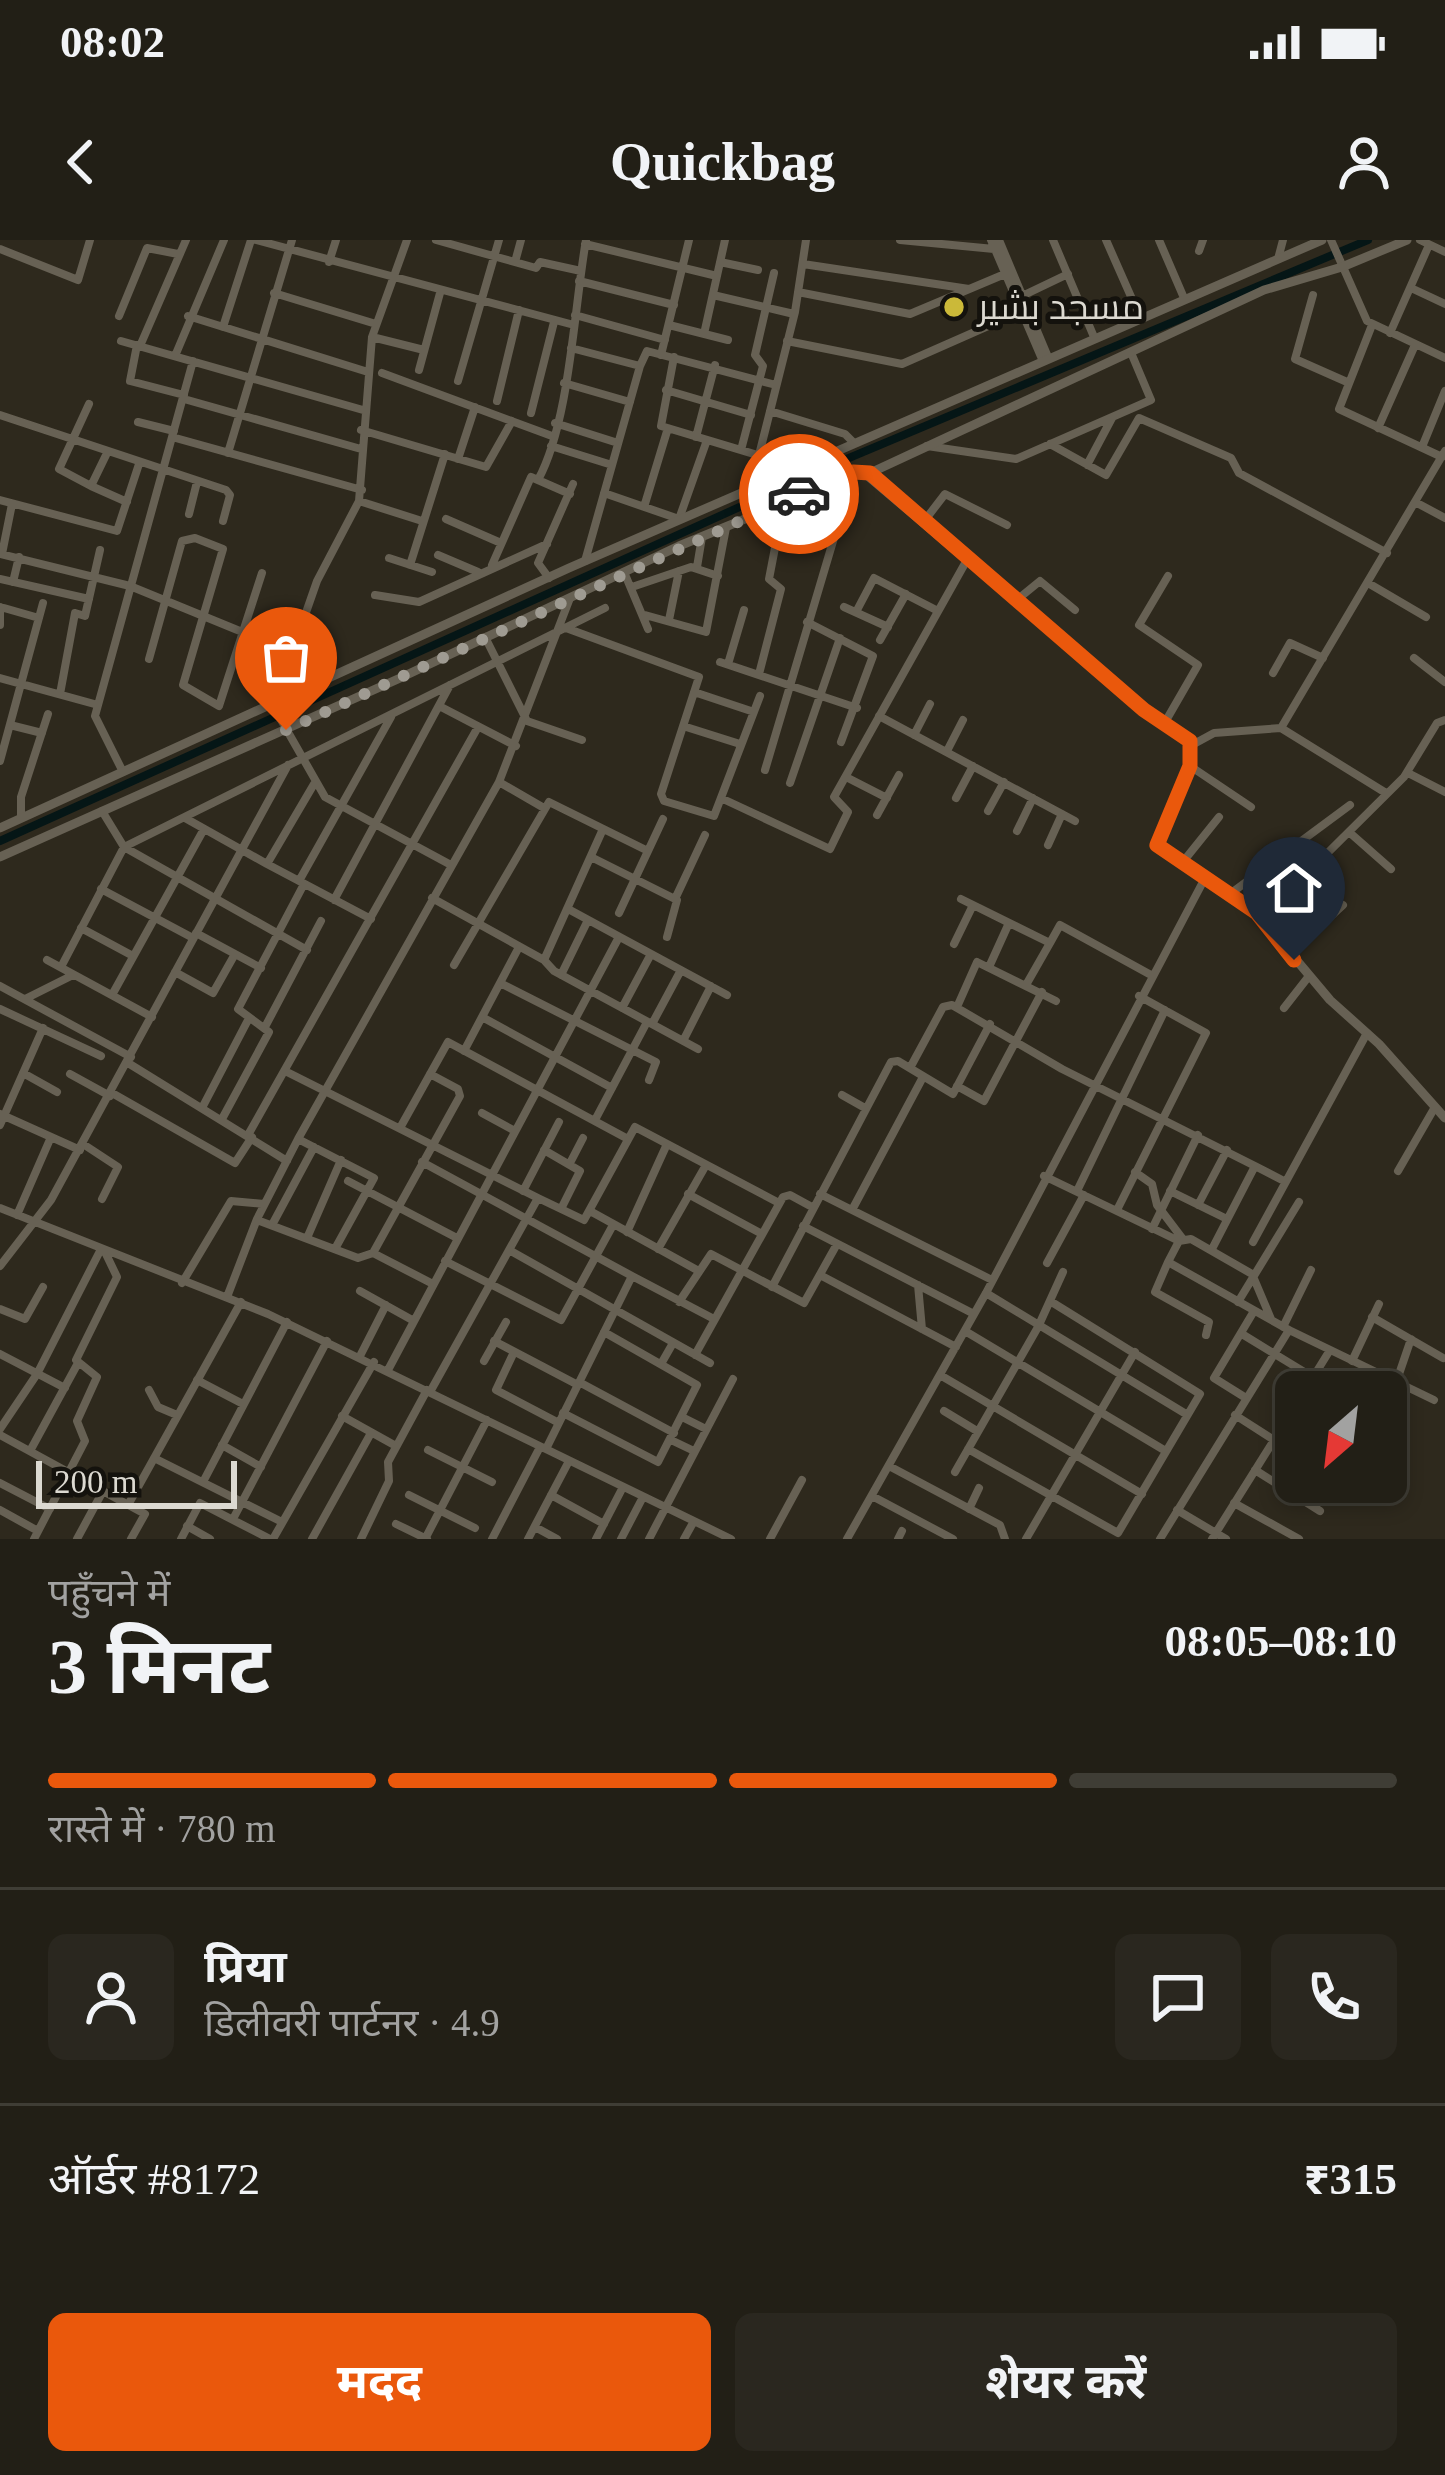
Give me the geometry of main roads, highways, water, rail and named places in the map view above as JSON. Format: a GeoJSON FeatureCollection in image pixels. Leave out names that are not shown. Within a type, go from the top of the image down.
{"type":"FeatureCollection","features":[{"type":"Feature","properties":{"kind":"waterway"},"geometry":{"type":"LineString","coordinates":[[0,841],[837,463],[1368,240]]}},
{"type":"Feature","properties":{"kind":"place","name":"مسجد بشیر"},"geometry":{"type":"Point","coordinates":[954,307]}}]}
